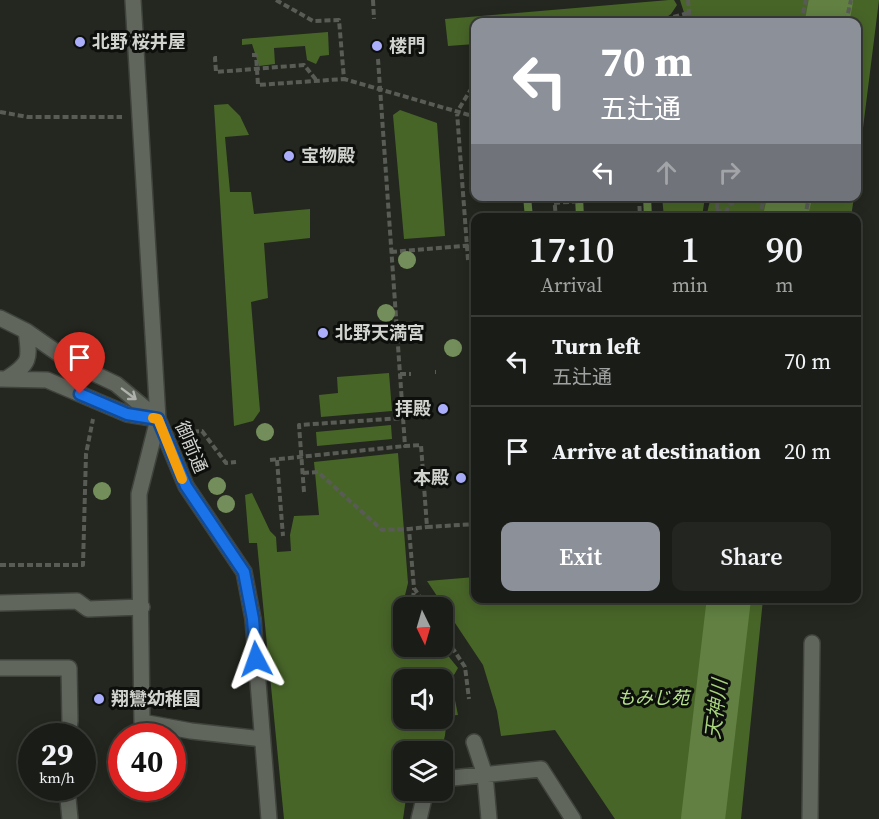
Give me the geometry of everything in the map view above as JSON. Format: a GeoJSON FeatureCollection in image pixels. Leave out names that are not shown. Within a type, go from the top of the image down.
{"type":"FeatureCollection","features":[{"type":"Feature","properties":{"kind":"street","name":"御前通"},"geometry":{"type":"LineString","coordinates":[[133,0],[158,419],[186,486],[244,572],[253,619],[269,819]]}},
{"type":"Feature","properties":{"kind":"street"},"geometry":{"type":"LineString","coordinates":[[0,318],[26,331],[72,363],[116,384],[158,419]]}},
{"type":"Feature","properties":{"kind":"street"},"geometry":{"type":"LineString","coordinates":[[3,379],[23,367],[29,356],[26,331]]}},
{"type":"Feature","properties":{"kind":"street"},"geometry":{"type":"LineString","coordinates":[[3,379],[47,380],[127,414],[158,419]]}},
{"type":"Feature","properties":{"kind":"street"},"geometry":{"type":"LineString","coordinates":[[158,419],[139,494],[142,722],[191,731],[262,739]]}},
{"type":"Feature","properties":{"kind":"street"},"geometry":{"type":"LineString","coordinates":[[0,603],[77,601],[88,609],[142,608]]}},
{"type":"Feature","properties":{"kind":"street"},"geometry":{"type":"LineString","coordinates":[[810,819],[812,644]]}},
{"type":"Feature","properties":{"kind":"street"},"geometry":{"type":"LineString","coordinates":[[0,668],[69,668],[70,723]]}},
{"type":"Feature","properties":{"kind":"street"},"geometry":{"type":"LineString","coordinates":[[474,742],[485,775],[489,819]]}},
{"type":"Feature","properties":{"kind":"street"},"geometry":{"type":"LineString","coordinates":[[453,778],[541,770],[573,819]]}},
{"type":"Feature","properties":{"kind":"street"},"geometry":{"type":"LineString","coordinates":[[68,801],[70,819]]}},
{"type":"Feature","properties":{"kind":"street"},"geometry":{"type":"LineString","coordinates":[[418,819],[423,801]]}},
{"type":"Feature","properties":{"kind":"path"},"geometry":{"type":"LineString","coordinates":[[276,0],[314,21],[339,20],[344,79]]}},
{"type":"Feature","properties":{"kind":"path"},"geometry":{"type":"LineString","coordinates":[[372,0],[374,19]]}},
{"type":"Feature","properties":{"kind":"path"},"geometry":{"type":"LineString","coordinates":[[687,0],[689,18]]}},
{"type":"Feature","properties":{"kind":"path"},"geometry":{"type":"LineString","coordinates":[[802,18],[806,0]]}},
{"type":"Feature","properties":{"kind":"path"},"geometry":{"type":"LineString","coordinates":[[847,18],[850,0]]}},
{"type":"Feature","properties":{"kind":"path"},"geometry":{"type":"LineString","coordinates":[[672,18],[688,13]]}},
{"type":"Feature","properties":{"kind":"path"},"geometry":{"type":"LineString","coordinates":[[252,56],[256,55],[258,86],[344,79],[471,116]]}},
{"type":"Feature","properties":{"kind":"path"},"geometry":{"type":"LineString","coordinates":[[217,58],[215,58],[216,72],[304,65],[317,81]]}},
{"type":"Feature","properties":{"kind":"path"},"geometry":{"type":"LineString","coordinates":[[378,59],[378,87],[405,446]]}},
{"type":"Feature","properties":{"kind":"path"},"geometry":{"type":"LineString","coordinates":[[468,260],[457,112],[471,89]]}},
{"type":"Feature","properties":{"kind":"path"},"geometry":{"type":"LineString","coordinates":[[0,112],[28,117],[141,117]]}},
{"type":"Feature","properties":{"kind":"path"},"geometry":{"type":"LineString","coordinates":[[555,213],[554,203],[595,201]]}},
{"type":"Feature","properties":{"kind":"path"},"geometry":{"type":"LineString","coordinates":[[718,201],[716,211],[726,212],[730,204],[734,203]]}},
{"type":"Feature","properties":{"kind":"path"},"geometry":{"type":"LineString","coordinates":[[391,252],[471,246]]}},
{"type":"Feature","properties":{"kind":"path"},"geometry":{"type":"LineString","coordinates":[[400,374],[411,374]]}},
{"type":"Feature","properties":{"kind":"path"},"geometry":{"type":"LineString","coordinates":[[0,565],[83,565],[86,454],[96,401]]}},
{"type":"Feature","properties":{"kind":"path"},"geometry":{"type":"LineString","coordinates":[[304,492],[299,425],[403,417]]}},
{"type":"Feature","properties":{"kind":"path"},"geometry":{"type":"LineString","coordinates":[[165,434],[202,431],[226,463],[236,462]]}},
{"type":"Feature","properties":{"kind":"path"},"geometry":{"type":"LineString","coordinates":[[270,460],[316,456],[316,453],[421,445],[427,527]]}},
{"type":"Feature","properties":{"kind":"path"},"geometry":{"type":"LineString","coordinates":[[277,460],[283,536]]}},
{"type":"Feature","properties":{"kind":"path"},"geometry":{"type":"LineString","coordinates":[[303,473],[318,472],[382,530],[471,524]]}},
{"type":"Feature","properties":{"kind":"path"},"geometry":{"type":"LineString","coordinates":[[409,528],[413,597]]}},
{"type":"Feature","properties":{"kind":"path"},"geometry":{"type":"LineString","coordinates":[[414,588],[420,597]]}},
{"type":"Feature","properties":{"kind":"path"},"geometry":{"type":"LineString","coordinates":[[453,649],[465,667],[470,699]]}},
{"type":"Feature","properties":{"kind":"green space"},"geometry":{"type":"Polygon","coordinates":[[[674,0],[677,5],[666,18],[471,18],[471,44],[448,46],[445,19],[674,0]]]}},
{"type":"Feature","properties":{"kind":"green space"},"geometry":{"type":"Polygon","coordinates":[[[680,0],[879,0],[861,144],[861,18],[686,18],[680,0]]]}},
{"type":"Feature","properties":{"kind":"green space"},"geometry":{"type":"Polygon","coordinates":[[[328,32],[329,55],[320,56],[316,64],[307,60],[305,46],[274,48],[275,64],[259,66],[252,44],[242,45],[242,39],[328,32]]]}},
{"type":"Feature","properties":{"kind":"green space"},"geometry":{"type":"Polygon","coordinates":[[[228,104],[240,116],[249,135],[225,137],[230,192],[251,192],[254,214],[310,209],[310,238],[264,243],[268,298],[251,302],[260,411],[253,421],[234,426],[214,105],[228,104]]]}},
{"type":"Feature","properties":{"kind":"green space"},"geometry":{"type":"Polygon","coordinates":[[[400,110],[437,123],[445,236],[404,239],[393,115],[400,110]]]}},
{"type":"Feature","properties":{"kind":"green space"},"geometry":{"type":"Polygon","coordinates":[[[662,201],[704,201],[703,213],[664,213],[662,201]]]}},
{"type":"Feature","properties":{"kind":"green space"},"geometry":{"type":"Polygon","coordinates":[[[710,201],[853,201],[852,213],[707,213],[710,201]]]}},
{"type":"Feature","properties":{"kind":"green space"},"geometry":{"type":"Polygon","coordinates":[[[389,373],[392,411],[321,417],[319,395],[338,393],[337,377],[389,373]]]}},
{"type":"Feature","properties":{"kind":"green space"},"geometry":{"type":"Polygon","coordinates":[[[391,425],[392,439],[317,446],[316,432],[391,425]]]}},
{"type":"Feature","properties":{"kind":"green space"},"geometry":{"type":"Polygon","coordinates":[[[398,453],[408,583],[405,597],[393,597],[393,657],[449,657],[458,668],[453,677],[453,669],[393,669],[393,729],[446,729],[443,741],[393,741],[393,801],[406,801],[403,819],[284,819],[257,543],[249,543],[245,495],[252,493],[270,531],[276,537],[277,552],[291,551],[290,535],[294,516],[319,515],[314,462],[398,453]]]}},
{"type":"Feature","properties":{"kind":"green space","name":"もみじ苑"},"geometry":{"type":"Polygon","coordinates":[[[471,577],[471,603],[763,603],[741,819],[615,819],[555,730],[501,736],[497,711],[483,665],[453,620],[453,597],[438,597],[427,581],[471,577]]]}},
{"type":"Feature","properties":{"kind":"green space"},"geometry":{"type":"Polygon","coordinates":[[[453,690],[458,715],[453,715],[453,690]]]}},
{"type":"Feature","properties":{"kind":"waterway","name":"天神川"},"geometry":{"type":"LineString","coordinates":[[828,18],[831,0]]}},
{"type":"Feature","properties":{"kind":"waterway"},"geometry":{"type":"LineString","coordinates":[[527,201],[529,213]]}},
{"type":"Feature","properties":{"kind":"waterway"},"geometry":{"type":"LineString","coordinates":[[579,201],[580,213]]}},
{"type":"Feature","properties":{"kind":"waterway"},"geometry":{"type":"LineString","coordinates":[[647,201],[648,213]]}},
{"type":"Feature","properties":{"kind":"waterway","name":"天神川"},"geometry":{"type":"LineString","coordinates":[[786,213],[789,201]]}},
{"type":"Feature","properties":{"kind":"waterway","name":"天神川"},"geometry":{"type":"LineString","coordinates":[[703,819],[728,603]]}},
{"type":"Feature","properties":{"kind":"slow traffic"},"geometry":{"type":"LineString","coordinates":[[153,418],[158,419],[182,479]]}},
{"type":"Feature","properties":{"kind":"place","name":"北野 桜井屋"},"geometry":{"type":"Point","coordinates":[80,42]}},
{"type":"Feature","properties":{"kind":"place","name":"楼門"},"geometry":{"type":"Point","coordinates":[377,46]}},
{"type":"Feature","properties":{"kind":"place","name":"宝物殿"},"geometry":{"type":"Point","coordinates":[289,156]}},
{"type":"Feature","properties":{"kind":"place","name":"北野天満宮"},"geometry":{"type":"Point","coordinates":[323,333]}},
{"type":"Feature","properties":{"kind":"place","name":"拝殿"},"geometry":{"type":"Point","coordinates":[443,409]}},
{"type":"Feature","properties":{"kind":"place","name":"本殿"},"geometry":{"type":"Point","coordinates":[461,478]}},
{"type":"Feature","properties":{"kind":"place","name":"翔鸞幼稚園"},"geometry":{"type":"Point","coordinates":[99,699]}},
{"type":"Feature","properties":{"kind":"route"},"geometry":{"type":"LineString","coordinates":[[80,394],[127,414],[158,419],[176,467],[186,486],[244,572],[253,619],[256,659]]}}]}
